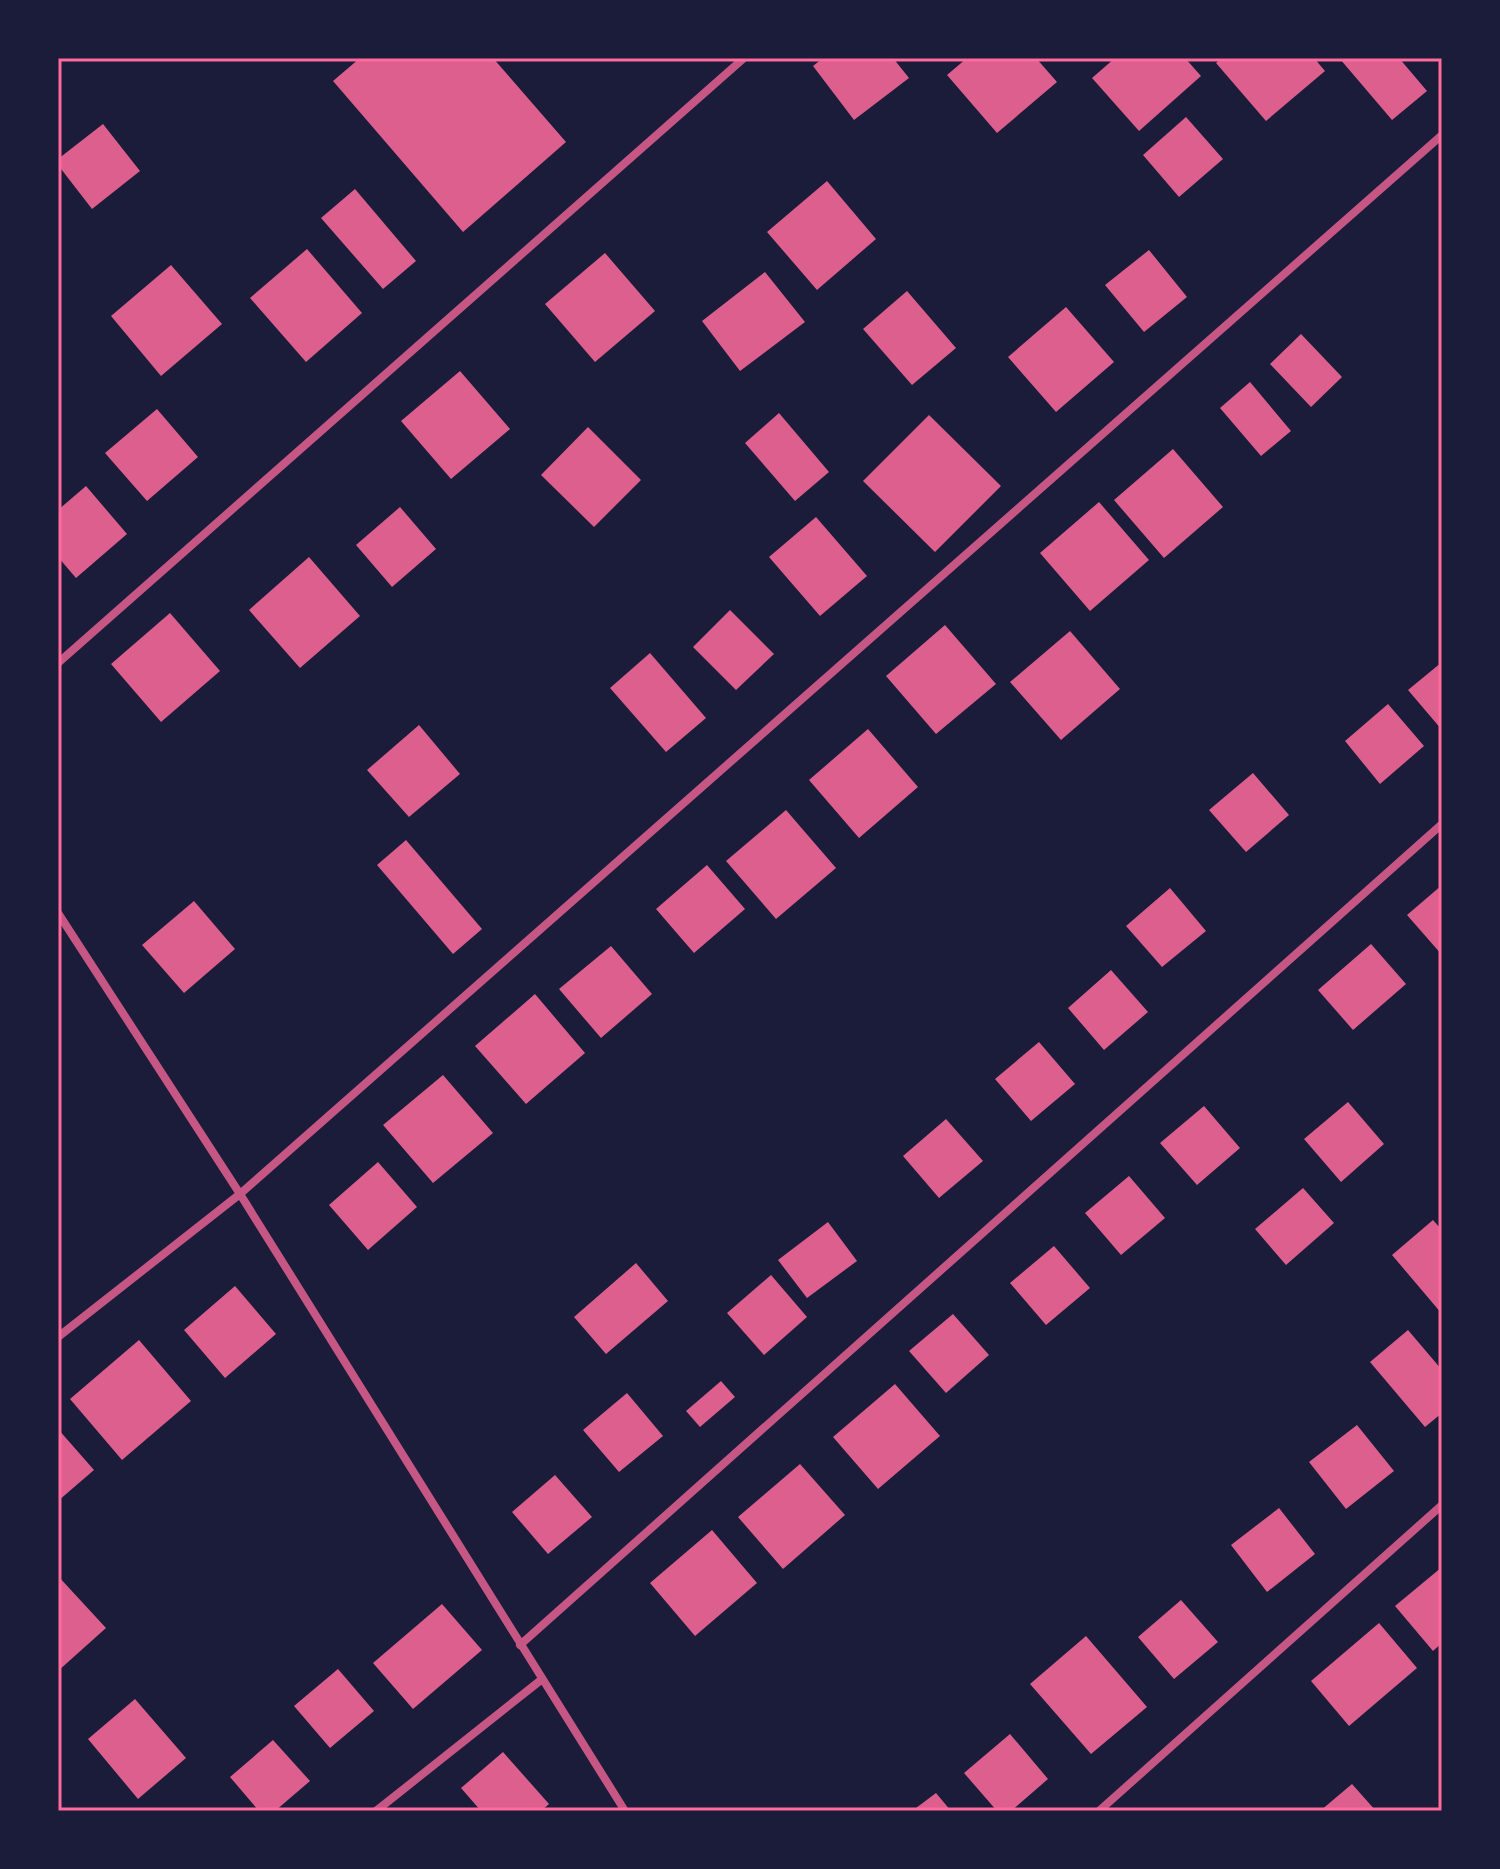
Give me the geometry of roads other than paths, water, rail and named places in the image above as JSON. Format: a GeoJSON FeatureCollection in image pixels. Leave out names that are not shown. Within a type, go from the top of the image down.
{"type":"FeatureCollection","features":[{"type":"Feature","properties":{"kind":"street"},"geometry":{"type":"LineString","coordinates":[[58,663],[744,58]]}},
{"type":"Feature","properties":{"kind":"street"},"geometry":{"type":"LineString","coordinates":[[58,1337],[240,1194],[1442,135]]}},
{"type":"Feature","properties":{"kind":"street"},"geometry":{"type":"LineString","coordinates":[[520,1645],[1442,824]]}},
{"type":"Feature","properties":{"kind":"street"},"geometry":{"type":"LineString","coordinates":[[58,913],[240,1194],[625,1811]]}},
{"type":"Feature","properties":{"kind":"street"},"geometry":{"type":"LineString","coordinates":[[1099,1811],[1442,1505]]}},
{"type":"Feature","properties":{"kind":"street"},"geometry":{"type":"LineString","coordinates":[[376,1811],[541,1680]]}}]}
